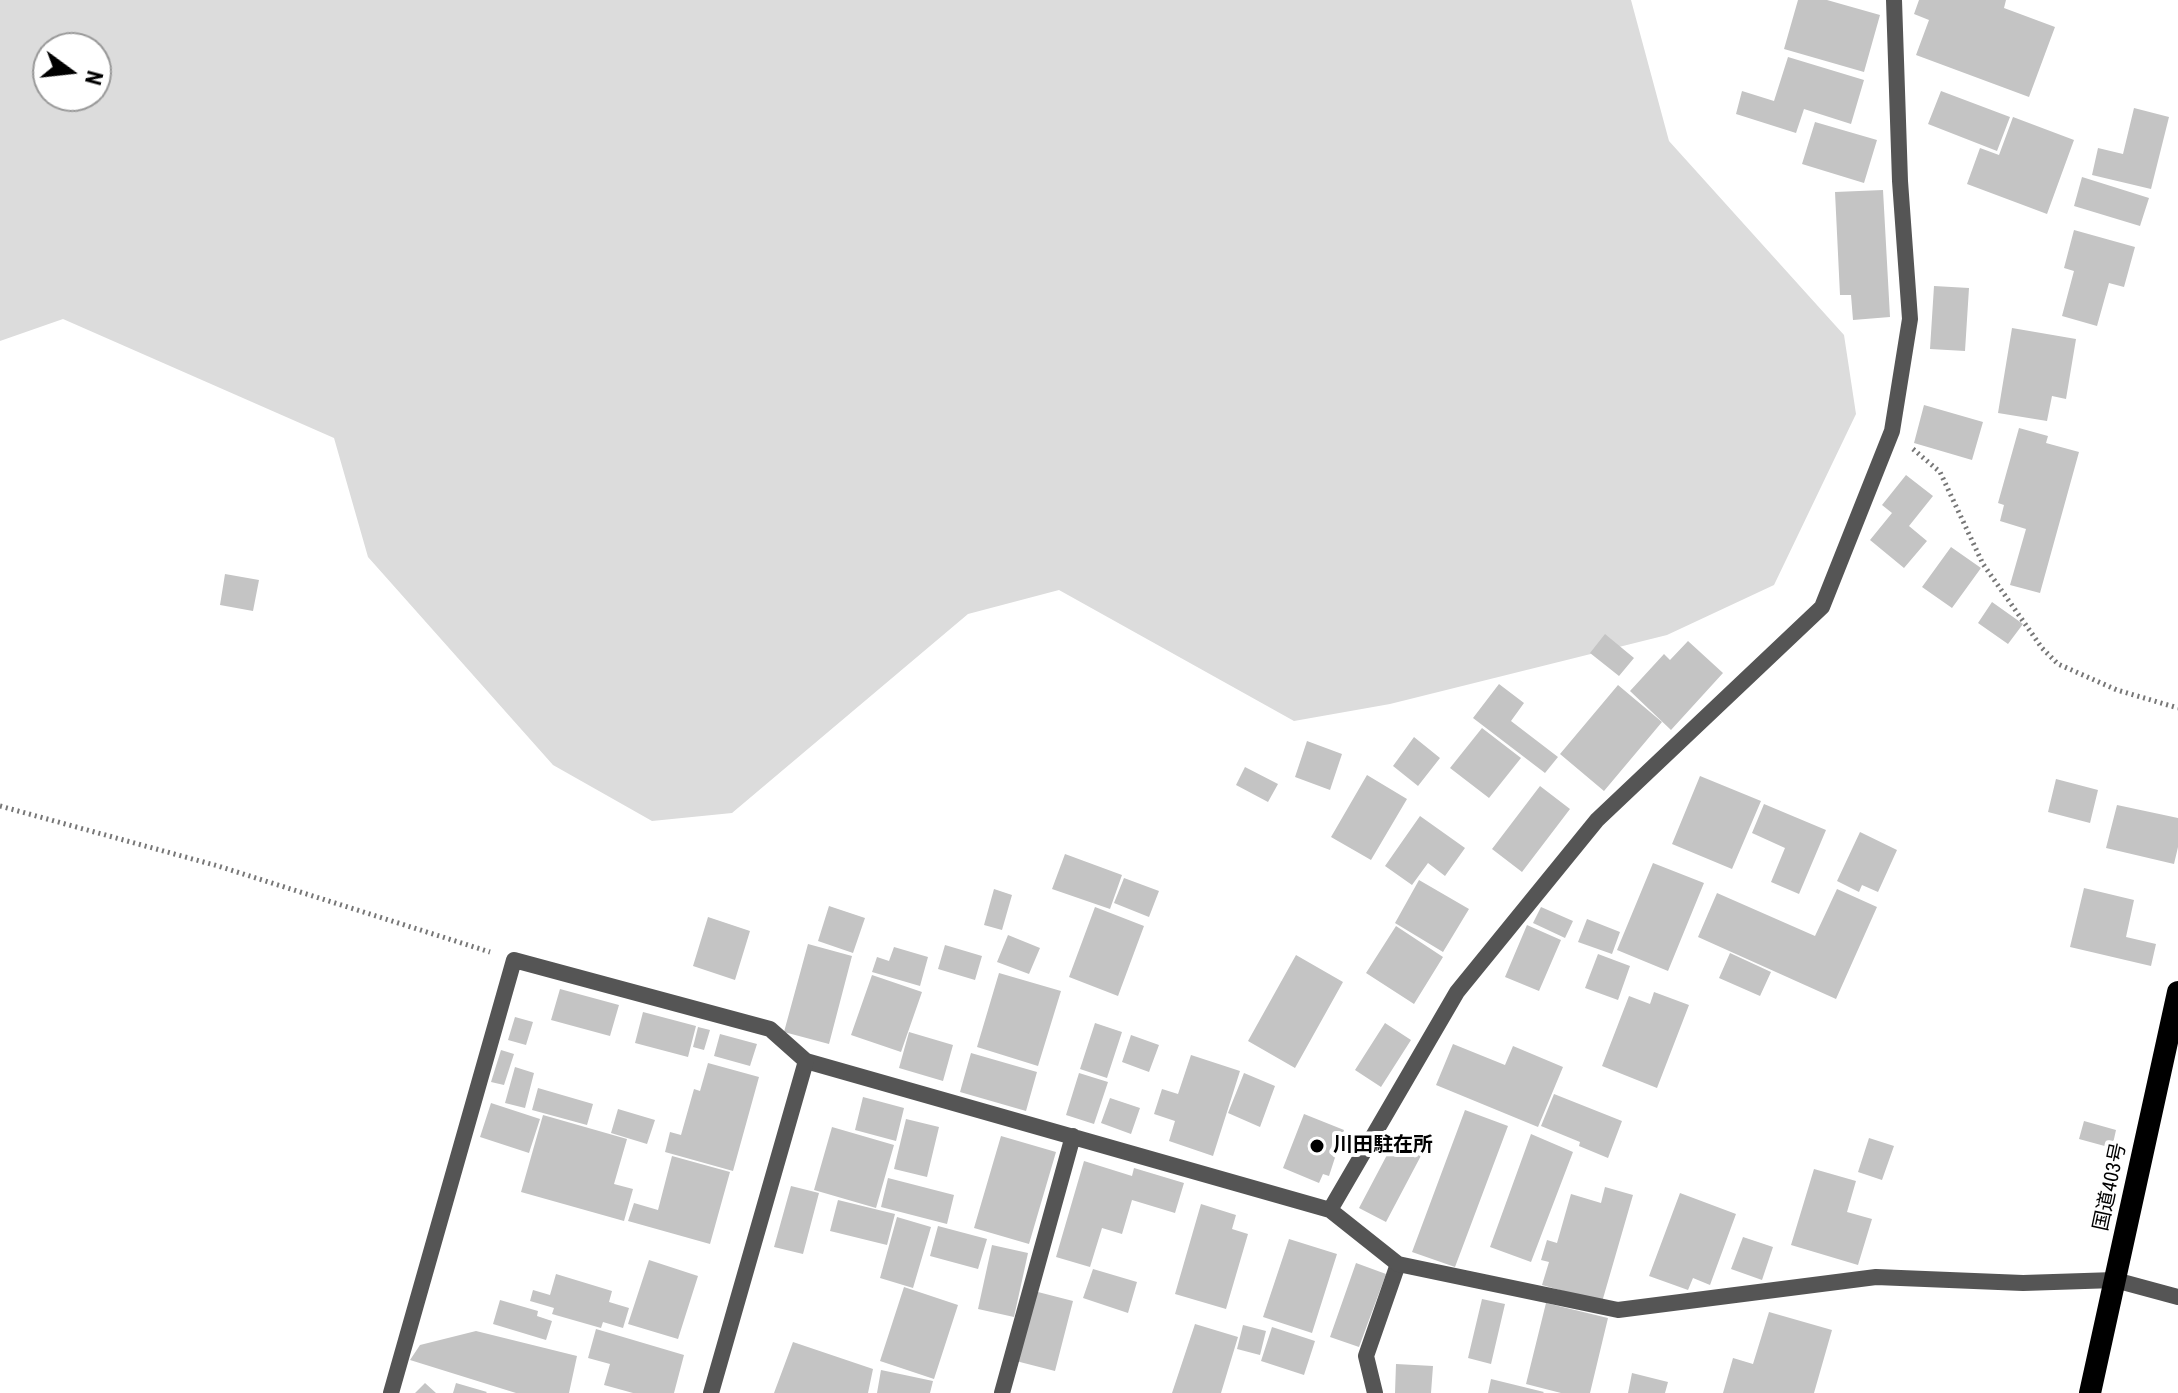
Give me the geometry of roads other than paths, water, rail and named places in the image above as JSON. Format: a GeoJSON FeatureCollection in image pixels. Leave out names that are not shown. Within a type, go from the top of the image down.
{"type":"FeatureCollection","features":[{"type":"Feature","properties":{"kind":"highway","name":"国道403号"},"geometry":{"type":"LineString","coordinates":[[2090,1393],[2178,992]]}},
{"type":"Feature","properties":{"kind":"street"},"geometry":{"type":"LineString","coordinates":[[1330,1210],[1457,992],[1597,820],[1822,607],[1892,431],[1910,319],[1900,181],[1894,0]]}},
{"type":"Feature","properties":{"kind":"street"},"geometry":{"type":"LineString","coordinates":[[391,1393],[514,960],[770,1029],[806,1061],[1330,1210],[1398,1264],[1618,1310],[1876,1277],[2023,1283],[2115,1280],[2178,1297]]}},
{"type":"Feature","properties":{"kind":"street"},"geometry":{"type":"LineString","coordinates":[[711,1393],[806,1061]]}},
{"type":"Feature","properties":{"kind":"street"},"geometry":{"type":"LineString","coordinates":[[1002,1393],[1073,1136]]}},
{"type":"Feature","properties":{"kind":"street"},"geometry":{"type":"LineString","coordinates":[[1375,1393],[1366,1356],[1398,1264]]}},
{"type":"Feature","properties":{"kind":"place","name":"川田駐在所"},"geometry":{"type":"Point","coordinates":[1317,1146]}}]}
